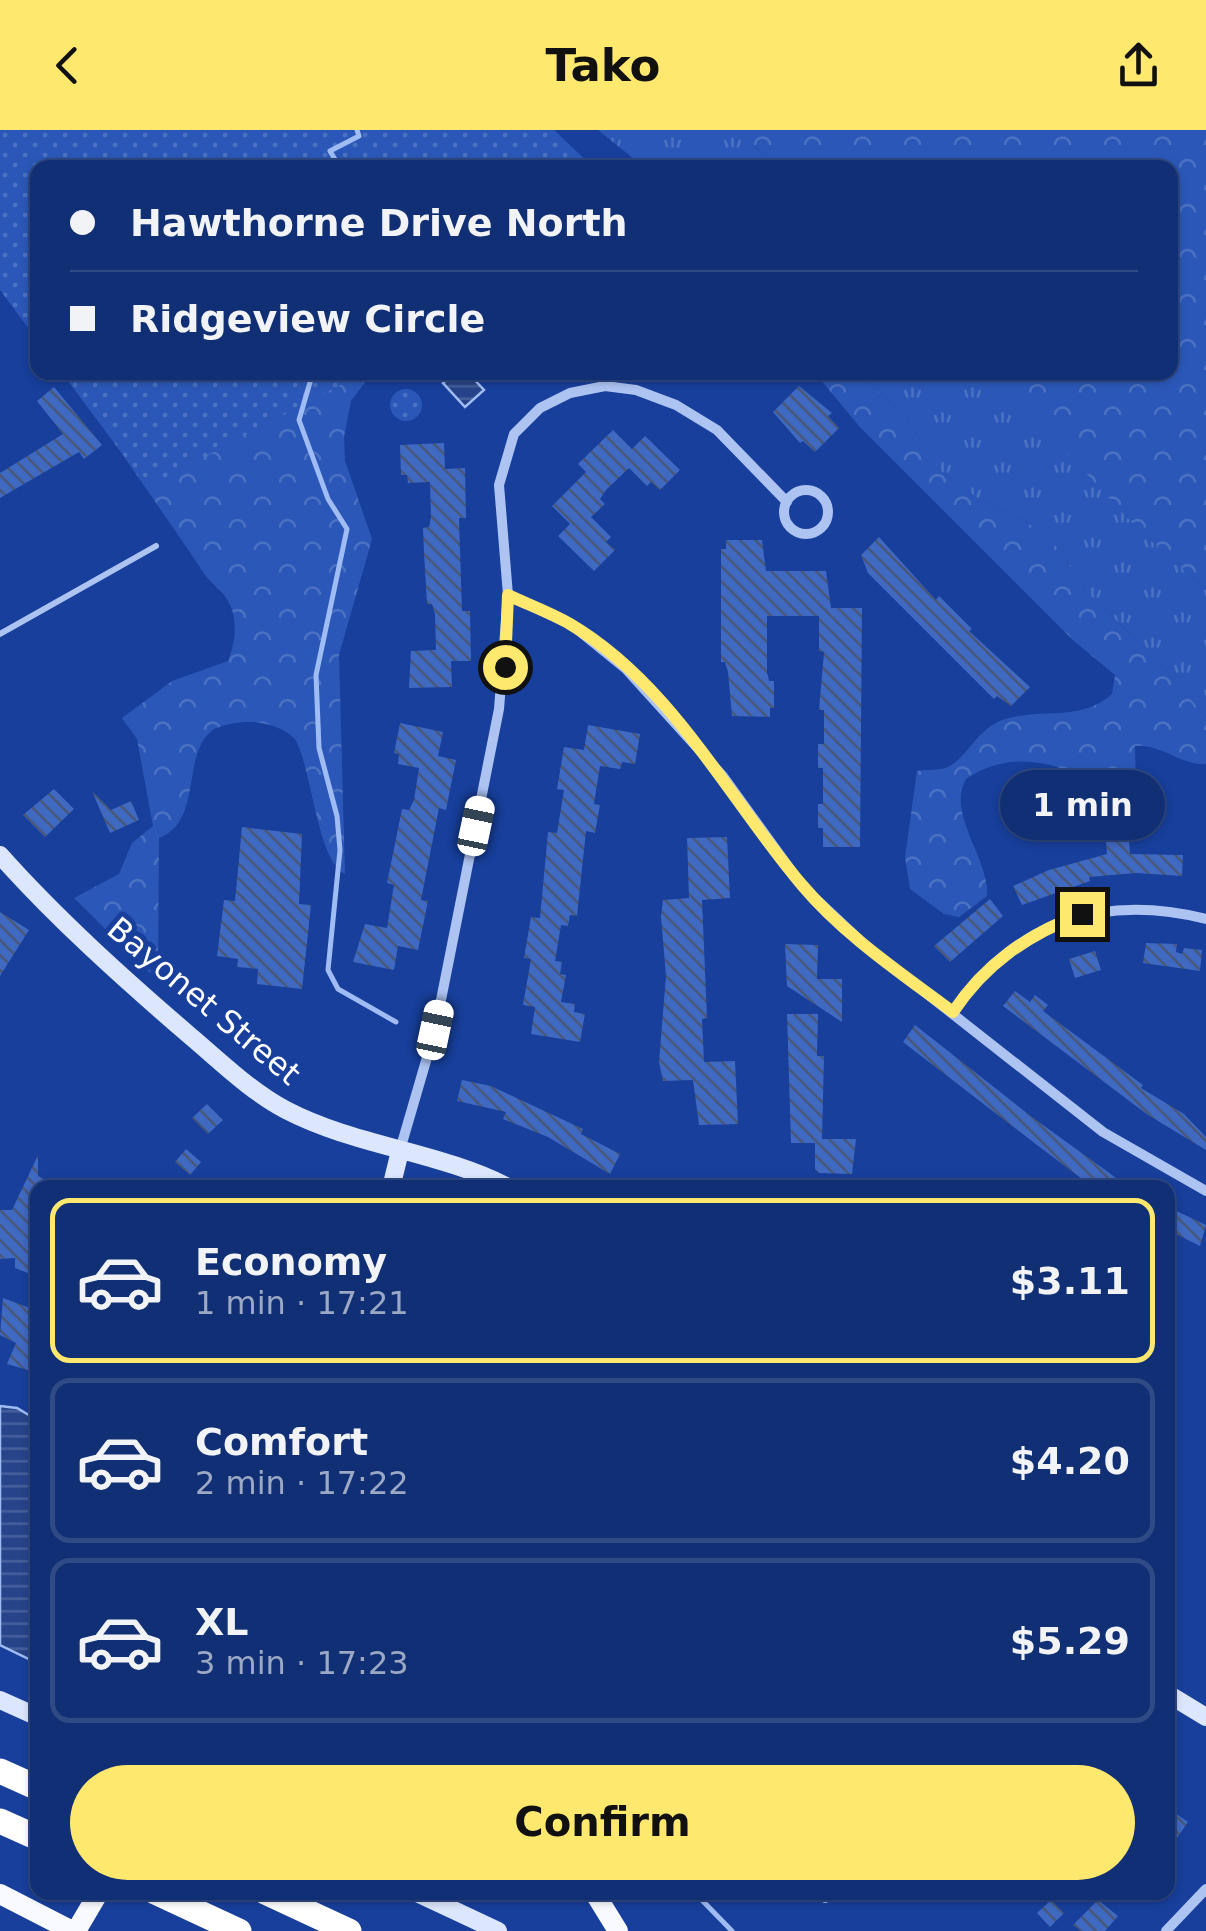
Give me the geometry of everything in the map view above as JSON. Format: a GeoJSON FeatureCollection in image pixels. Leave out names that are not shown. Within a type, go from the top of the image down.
{"type":"FeatureCollection","features":[{"type":"Feature","properties":{"kind":"highway"},"geometry":{"type":"LineString","coordinates":[[0,1771],[30,1784]]}},
{"type":"Feature","properties":{"kind":"highway"},"geometry":{"type":"LineString","coordinates":[[0,1822],[30,1835]]}},
{"type":"Feature","properties":{"kind":"highway"},"geometry":{"type":"LineString","coordinates":[[173,1900],[239,1931]]}},
{"type":"Feature","properties":{"kind":"highway"},"geometry":{"type":"LineString","coordinates":[[282,1900],[349,1931]]}},
{"type":"Feature","properties":{"kind":"main road"},"geometry":{"type":"LineString","coordinates":[[0,1894],[74,1931],[94,1900]]}},
{"type":"Feature","properties":{"kind":"main road"},"geometry":{"type":"LineString","coordinates":[[599,1900],[618,1931]]}},
{"type":"Feature","properties":{"kind":"street"},"geometry":{"type":"LineString","coordinates":[[393,1180],[435,1030],[505,667],[508,595],[499,494],[504,458],[528,418],[575,391],[626,388],[676,405],[724,436],[786,502]]}},
{"type":"Feature","properties":{"kind":"street"},"geometry":{"type":"LineString","coordinates":[[801,491],[815,493],[826,505],[825,523],[814,532],[796,532],[784,518],[786,502],[801,491]]}},
{"type":"Feature","properties":{"kind":"street"},"geometry":{"type":"LineString","coordinates":[[508,595],[572,625],[625,668],[722,775],[803,887],[866,946],[1102,1132],[1206,1191]]}},
{"type":"Feature","properties":{"kind":"street","name":"Bayonet Street"},"geometry":{"type":"LineString","coordinates":[[0,855],[151,1002],[247,1084],[312,1122],[400,1151],[453,1162],[492,1180]]}},
{"type":"Feature","properties":{"kind":"street"},"geometry":{"type":"LineString","coordinates":[[953,1012],[968,990],[1001,957],[1040,930],[1082,914],[1126,909],[1206,919]]}},
{"type":"Feature","properties":{"kind":"street"},"geometry":{"type":"LineString","coordinates":[[1175,1698],[1206,1717]]}},
{"type":"Feature","properties":{"kind":"street"},"geometry":{"type":"LineString","coordinates":[[0,1700],[30,1713]]}},
{"type":"Feature","properties":{"kind":"street"},"geometry":{"type":"LineString","coordinates":[[1166,1931],[1206,1890]]}},
{"type":"Feature","properties":{"kind":"street"},"geometry":{"type":"LineString","coordinates":[[0,1894],[86,1931]]}},
{"type":"Feature","properties":{"kind":"street"},"geometry":{"type":"LineString","coordinates":[[432,1900],[498,1931]]}},
{"type":"Feature","properties":{"kind":"lane"},"geometry":{"type":"LineString","coordinates":[[0,634],[156,546]]}},
{"type":"Feature","properties":{"kind":"green space"},"geometry":{"type":"Polygon","coordinates":[[[0,130],[554,130],[586,160],[30,160],[30,331],[0,290],[0,130]]]}},
{"type":"Feature","properties":{"kind":"green space"},"geometry":{"type":"Polygon","coordinates":[[[598,130],[739,130],[768,160],[635,160],[598,130]]]}},
{"type":"Feature","properties":{"kind":"green space"},"geometry":{"type":"Polygon","coordinates":[[[739,130],[1206,130],[1206,589],[1137,528],[1000,380],[1178,380],[1178,160],[768,160],[739,130]]]}},
{"type":"Feature","properties":{"kind":"green space"},"geometry":{"type":"Polygon","coordinates":[[[67,380],[350,380],[147,487],[67,380]]]}},
{"type":"Feature","properties":{"kind":"green space"},"geometry":{"type":"Polygon","coordinates":[[[75,380],[367,380],[351,401],[344,437],[345,461],[372,539],[339,655],[345,874],[336,866],[321,833],[295,739],[277,727],[257,722],[214,729],[197,753],[182,817],[159,838],[158,981],[74,898],[119,874],[132,843],[153,826],[137,739],[122,718],[172,681],[228,661],[235,623],[226,597],[203,572],[75,380]]]}},
{"type":"Feature","properties":{"kind":"green space"},"geometry":{"type":"Polygon","coordinates":[[[821,380],[867,380],[906,417],[938,469],[977,498],[1035,527],[1054,543],[1090,596],[1152,654],[1206,717],[1206,764],[1135,746],[1136,789],[1119,798],[1105,794],[1070,772],[1040,763],[995,765],[966,779],[961,807],[982,867],[987,896],[959,917],[944,914],[910,889],[905,857],[917,771],[948,767],[1000,721],[1072,712],[1099,703],[1112,694],[1115,675],[1074,641],[859,426],[821,380]]]}},
{"type":"Feature","properties":{"kind":"green space"},"geometry":{"type":"Polygon","coordinates":[[[867,380],[1007,383],[1137,528],[1206,589],[1206,717],[1152,654],[1090,596],[1054,543],[1035,527],[977,498],[938,469],[906,417],[867,380]]]}},
{"type":"Feature","properties":{"kind":"green space"},"geometry":{"type":"Polygon","coordinates":[[[406,389],[417,394],[422,405],[417,416],[406,421],[395,416],[390,405],[395,394],[406,389]]]}},
{"type":"Feature","properties":{"kind":"shaded area"},"geometry":{"type":"Polygon","coordinates":[[[475,380],[484,390],[465,407],[443,383],[475,380]]]}},
{"type":"Feature","properties":{"kind":"shaded area"},"geometry":{"type":"Polygon","coordinates":[[[0,1406],[17,1408],[30,1416],[30,1660],[0,1645],[0,1406]]]}},
{"type":"Feature","properties":{"kind":"building"},"geometry":{"type":"Polygon","coordinates":[[[799,386],[832,413],[828,416],[839,428],[815,452],[803,441],[800,443],[773,412],[799,386]]]}},
{"type":"Feature","properties":{"kind":"building"},"geometry":{"type":"Polygon","coordinates":[[[54,387],[102,445],[84,459],[79,452],[0,498],[0,473],[63,434],[37,401],[54,387]]]}},
{"type":"Feature","properties":{"kind":"building"},"geometry":{"type":"Polygon","coordinates":[[[613,430],[632,449],[645,436],[680,470],[660,490],[651,482],[647,486],[629,468],[606,490],[600,499],[605,504],[591,517],[611,537],[606,542],[615,550],[594,571],[558,536],[570,524],[552,506],[586,472],[578,464],[613,430]]]}},
{"type":"Feature","properties":{"kind":"building"},"geometry":{"type":"Polygon","coordinates":[[[444,443],[445,469],[465,468],[466,518],[459,518],[462,611],[470,611],[471,661],[451,661],[452,687],[409,688],[411,651],[436,650],[435,614],[432,604],[427,604],[423,528],[429,527],[431,517],[430,482],[408,483],[407,475],[401,475],[400,445],[444,443]]]}},
{"type":"Feature","properties":{"kind":"building"},"geometry":{"type":"Polygon","coordinates":[[[879,537],[936,600],[939,596],[972,629],[969,631],[1030,687],[1011,706],[997,696],[994,699],[868,573],[861,555],[879,537]]]}},
{"type":"Feature","properties":{"kind":"building"},"geometry":{"type":"Polygon","coordinates":[[[726,540],[762,540],[766,571],[826,571],[831,608],[862,608],[860,847],[823,847],[823,828],[818,828],[823,768],[818,768],[818,744],[824,744],[824,710],[819,710],[824,652],[819,651],[819,616],[767,616],[767,672],[769,681],[774,681],[774,708],[770,708],[770,717],[732,716],[728,672],[725,662],[721,662],[721,549],[726,549],[726,540]]]}},
{"type":"Feature","properties":{"kind":"building"},"geometry":{"type":"Polygon","coordinates":[[[400,723],[443,732],[438,756],[456,760],[446,810],[439,808],[421,900],[428,901],[418,950],[398,946],[394,970],[353,962],[365,924],[387,928],[394,885],[387,883],[402,809],[409,810],[414,800],[419,768],[398,764],[399,754],[394,753],[400,723]]]}},
{"type":"Feature","properties":{"kind":"building"},"geometry":{"type":"Polygon","coordinates":[[[588,725],[640,734],[635,764],[622,762],[620,769],[600,766],[594,804],[600,805],[595,833],[586,831],[577,916],[570,915],[568,926],[561,925],[555,961],[562,962],[560,974],[566,975],[561,1002],[575,1004],[574,1012],[585,1014],[580,1042],[531,1034],[535,1007],[523,1005],[531,959],[524,958],[531,917],[540,918],[548,832],[557,833],[564,790],[557,789],[564,747],[584,750],[588,725]]]}},
{"type":"Feature","properties":{"kind":"building"},"geometry":{"type":"Polygon","coordinates":[[[54,789],[74,809],[45,837],[23,815],[54,789]]]}},
{"type":"Feature","properties":{"kind":"building"},"geometry":{"type":"Polygon","coordinates":[[[92,791],[111,810],[131,801],[139,820],[110,833],[92,791]]]}},
{"type":"Feature","properties":{"kind":"building"},"geometry":{"type":"Polygon","coordinates":[[[242,827],[302,834],[299,904],[311,905],[302,989],[257,984],[258,969],[237,967],[238,959],[217,956],[224,900],[235,901],[242,827]]]}},
{"type":"Feature","properties":{"kind":"building"},"geometry":{"type":"Polygon","coordinates":[[[727,837],[730,898],[702,900],[707,1018],[702,1019],[704,1062],[735,1061],[738,1124],[699,1125],[693,1080],[663,1081],[659,1062],[666,976],[661,917],[663,900],[689,898],[687,838],[727,837]]]}},
{"type":"Feature","properties":{"kind":"building"},"geometry":{"type":"Polygon","coordinates":[[[1129,841],[1130,854],[1183,855],[1182,876],[1136,873],[1089,877],[1090,881],[1022,905],[1013,886],[1049,870],[1107,854],[1106,842],[1129,841]]]}},
{"type":"Feature","properties":{"kind":"building"},"geometry":{"type":"Polygon","coordinates":[[[990,899],[1003,916],[950,962],[934,946],[990,899]]]}},
{"type":"Feature","properties":{"kind":"building"},"geometry":{"type":"Polygon","coordinates":[[[0,912],[29,930],[0,976],[0,912]]]}},
{"type":"Feature","properties":{"kind":"building"},"geometry":{"type":"Polygon","coordinates":[[[1146,943],[1177,944],[1176,952],[1182,954],[1184,948],[1202,950],[1200,971],[1143,963],[1146,943]]]}},
{"type":"Feature","properties":{"kind":"building"},"geometry":{"type":"Polygon","coordinates":[[[785,944],[818,945],[817,979],[842,979],[842,1022],[787,986],[785,944]]]}},
{"type":"Feature","properties":{"kind":"building"},"geometry":{"type":"Polygon","coordinates":[[[1095,951],[1101,970],[1075,978],[1069,959],[1095,951]]]}},
{"type":"Feature","properties":{"kind":"building"},"geometry":{"type":"Polygon","coordinates":[[[1015,991],[1030,1002],[1035,995],[1048,1005],[1043,1011],[1143,1085],[1141,1088],[1184,1114],[1206,1137],[1206,1150],[1148,1115],[1003,1006],[1015,991]]]}},
{"type":"Feature","properties":{"kind":"building"},"geometry":{"type":"Polygon","coordinates":[[[787,1014],[818,1014],[817,1056],[824,1056],[822,1139],[856,1139],[852,1174],[819,1173],[815,1169],[815,1143],[791,1143],[787,1014]]]}},
{"type":"Feature","properties":{"kind":"building"},"geometry":{"type":"Polygon","coordinates":[[[915,1025],[1119,1180],[1083,1180],[903,1042],[915,1025]]]}},
{"type":"Feature","properties":{"kind":"building"},"geometry":{"type":"Polygon","coordinates":[[[462,1080],[491,1086],[583,1129],[581,1134],[620,1154],[610,1174],[548,1137],[503,1119],[506,1112],[457,1101],[462,1080]]]}},
{"type":"Feature","properties":{"kind":"building"},"geometry":{"type":"Polygon","coordinates":[[[207,1104],[223,1120],[208,1134],[192,1118],[207,1104]]]}},
{"type":"Feature","properties":{"kind":"building"},"geometry":{"type":"Polygon","coordinates":[[[186,1149],[201,1162],[190,1175],[175,1162],[186,1149]]]}},
{"type":"Feature","properties":{"kind":"building"},"geometry":{"type":"Polygon","coordinates":[[[38,1155],[38,1176],[47,1180],[30,1180],[30,1274],[15,1268],[15,1258],[0,1259],[0,1210],[12,1210],[38,1155]]]}},
{"type":"Feature","properties":{"kind":"building"},"geometry":{"type":"Polygon","coordinates":[[[1175,1210],[1206,1225],[1200,1246],[1175,1234],[1175,1210]]]}},
{"type":"Feature","properties":{"kind":"building"},"geometry":{"type":"Polygon","coordinates":[[[3,1298],[30,1308],[30,1371],[7,1364],[16,1343],[0,1335],[3,1298]]]}},
{"type":"Feature","properties":{"kind":"building"},"geometry":{"type":"Polygon","coordinates":[[[1175,1813],[1188,1822],[1175,1836],[1175,1813]]]}},
{"type":"Feature","properties":{"kind":"building"},"geometry":{"type":"Polygon","coordinates":[[[1051,1900],[1064,1913],[1050,1927],[1037,1913],[1051,1900]]]}},
{"type":"Feature","properties":{"kind":"building"},"geometry":{"type":"Polygon","coordinates":[[[1098,1900],[1118,1916],[1105,1931],[1081,1931],[1073,1925],[1098,1900]]]}},
{"type":"Feature","properties":{"kind":"waterway"},"geometry":{"type":"LineString","coordinates":[[335,160],[330,151],[359,136],[357,130]]}},
{"type":"Feature","properties":{"kind":"waterway"},"geometry":{"type":"LineString","coordinates":[[311,380],[299,420],[328,499],[347,529],[316,675],[319,748],[337,816],[340,850],[328,970],[338,989],[396,1022]]}},
{"type":"Feature","properties":{"kind":"waterway"},"geometry":{"type":"LineString","coordinates":[[702,1900],[732,1931]]}},
{"type":"Feature","properties":{"kind":"route"},"geometry":{"type":"LineString","coordinates":[[505,667],[508,595],[572,625],[625,668],[676,722],[722,775],[803,887],[866,946],[953,1012],[968,990],[1001,957],[1040,930],[1082,914]]}}]}
